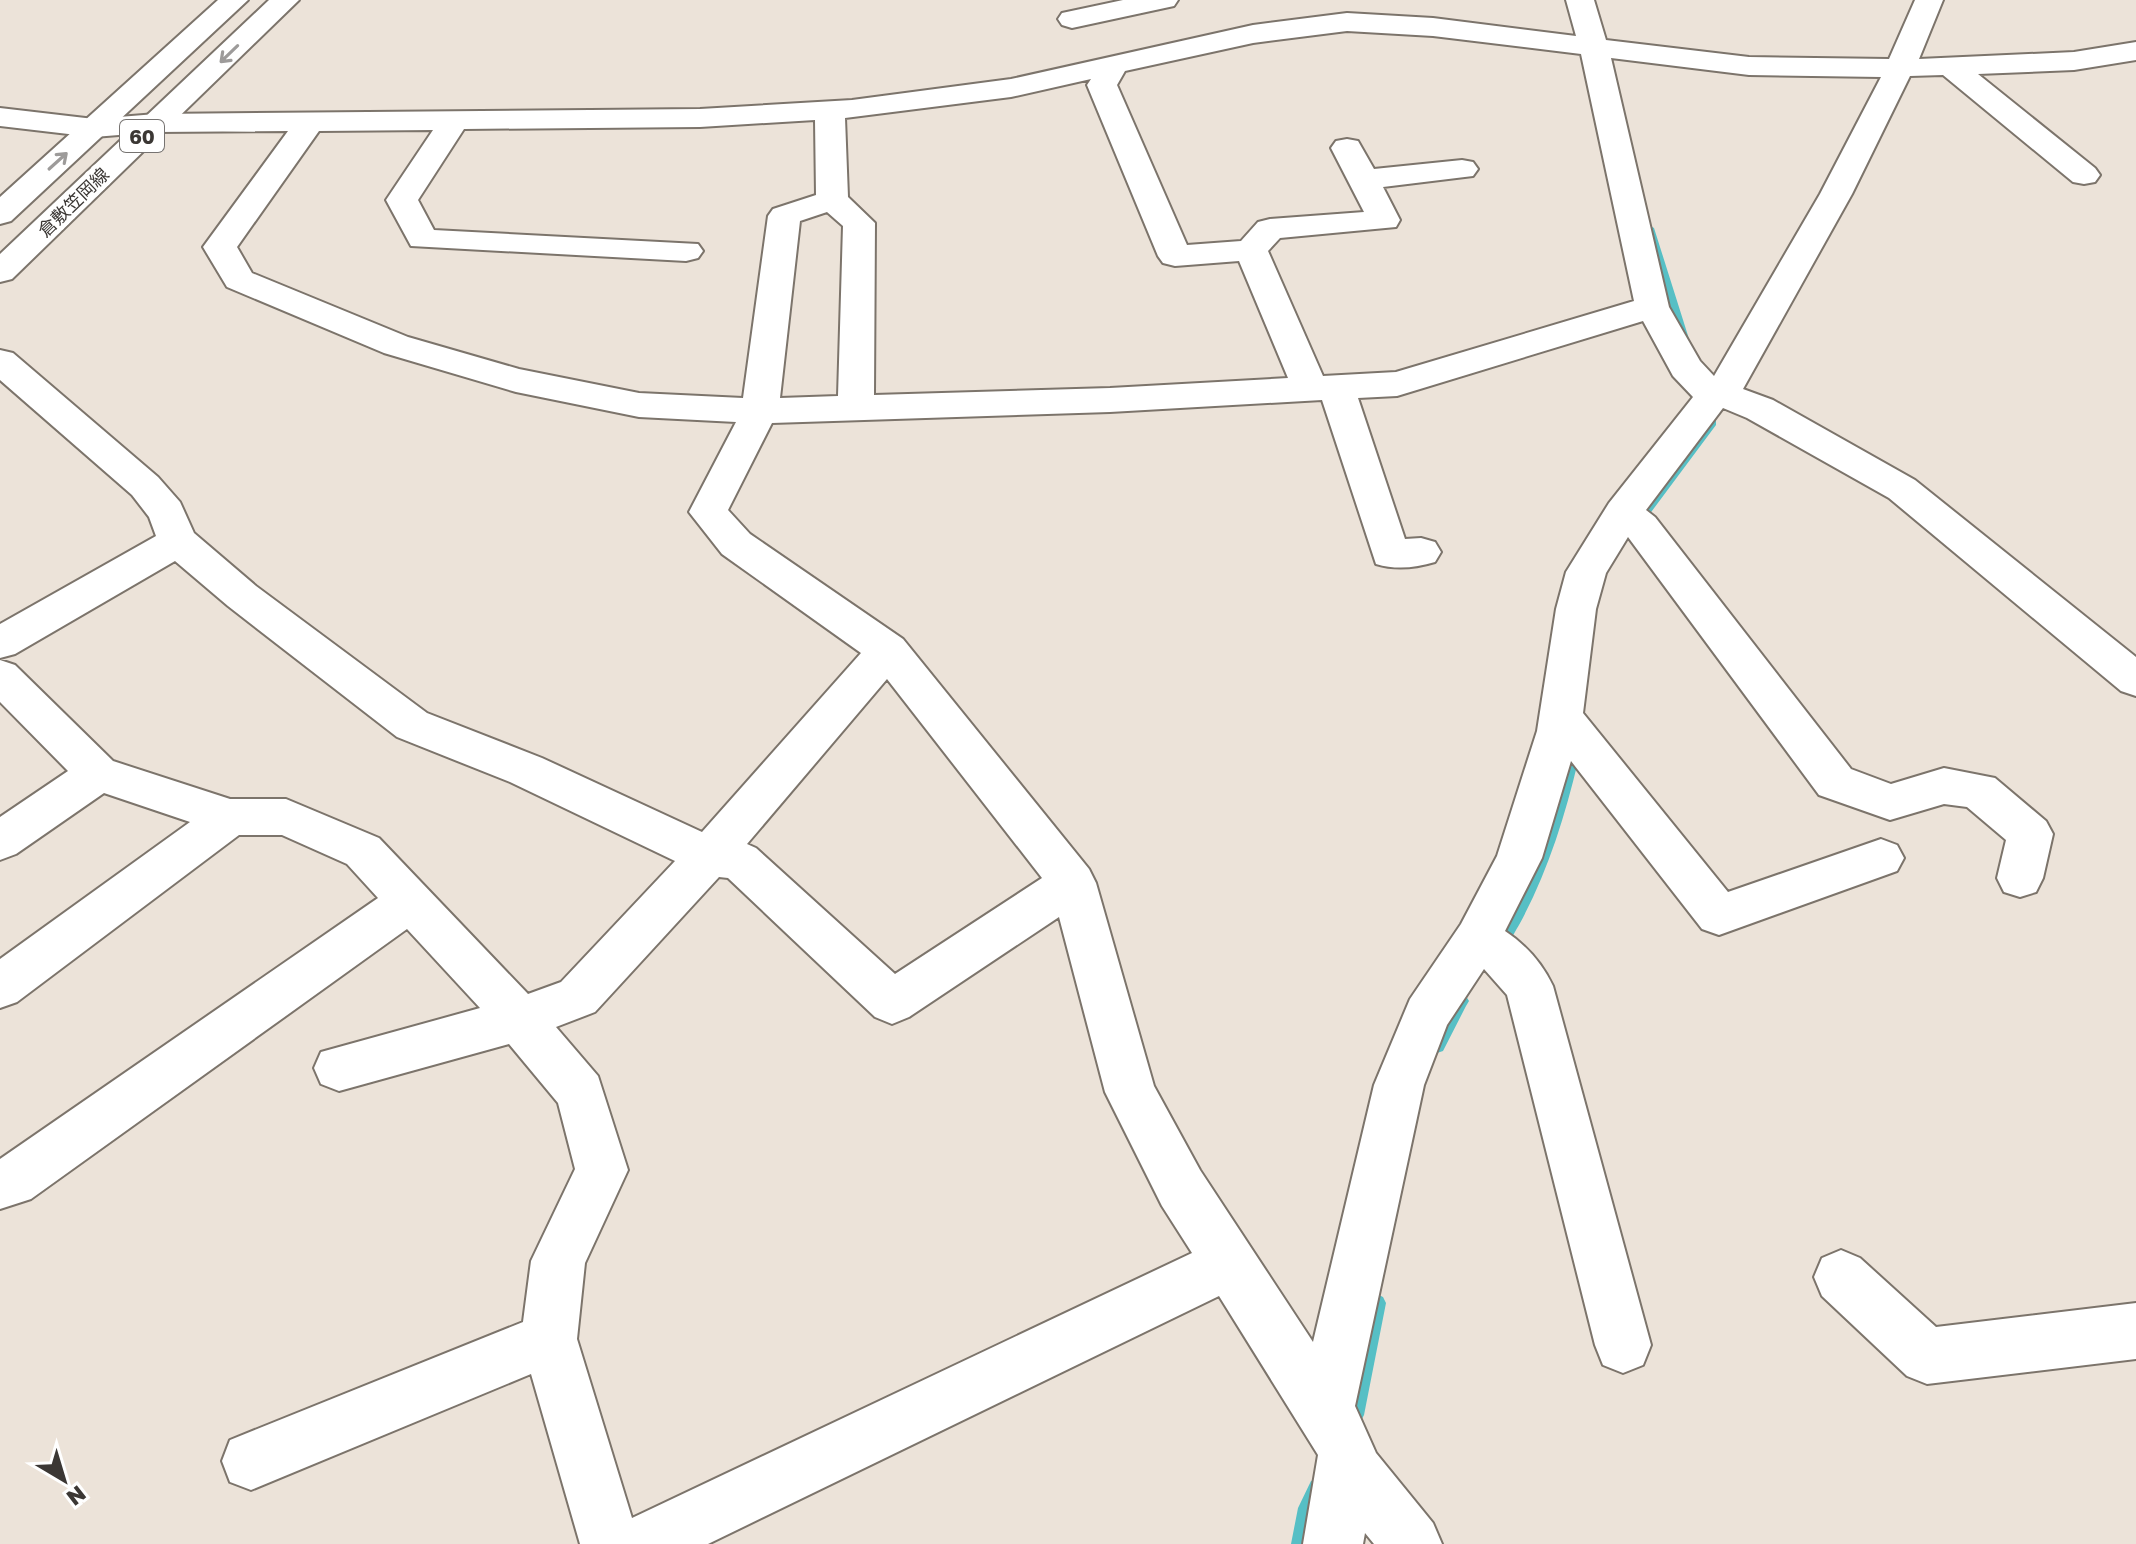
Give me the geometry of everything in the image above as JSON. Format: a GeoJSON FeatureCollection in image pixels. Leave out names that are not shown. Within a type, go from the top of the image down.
{"type":"FeatureCollection","features":[{"type":"Feature","properties":{"kind":"street","name":"倉敷笠岡線"},"geometry":{"type":"LineString","coordinates":[[0,214],[234,0]]}},
{"type":"Feature","properties":{"kind":"street","name":"倉敷笠岡線"},"geometry":{"type":"LineString","coordinates":[[0,272],[285,0]]}},
{"type":"Feature","properties":{"kind":"street"},"geometry":{"type":"LineString","coordinates":[[1072,19],[1164,0]]}},
{"type":"Feature","properties":{"kind":"street"},"geometry":{"type":"LineString","coordinates":[[1580,0],[1602,48],[1652,307],[1686,368],[1698,382],[1715,393],[1760,409],[1902,489],[2136,680]]}},
{"type":"Feature","properties":{"kind":"street"},"geometry":{"type":"LineString","coordinates":[[1333,1544],[1339,1440],[1399,1085],[1427,1014],[1491,948],[1559,731],[1576,609],[1586,572],[1632,520],[1715,393],[1730,382],[1826,215],[1902,68],[1929,0]]}},
{"type":"Feature","properties":{"kind":"street"},"geometry":{"type":"LineString","coordinates":[[0,117],[94,128],[156,123],[700,118],[830,110],[970,94],[1114,66],[1253,34],[1347,22],[1433,27],[1749,66],[1902,68],[2074,61],[2136,51]]}},
{"type":"Feature","properties":{"kind":"street"},"geometry":{"type":"LineString","coordinates":[[1114,66],[1102,85],[1175,256],[1251,250],[1270,229],[1384,220],[1347,148]]}},
{"type":"Feature","properties":{"kind":"street"},"geometry":{"type":"LineString","coordinates":[[1950,66],[2084,175]]}},
{"type":"Feature","properties":{"kind":"street"},"geometry":{"type":"LineString","coordinates":[[830,110],[832,200],[859,223],[856,408]]}},
{"type":"Feature","properties":{"kind":"street"},"geometry":{"type":"LineString","coordinates":[[454,121],[402,200],[423,239],[686,251]]}},
{"type":"Feature","properties":{"kind":"street"},"geometry":{"type":"LineString","coordinates":[[310,122],[220,247],[239,280],[396,345],[516,380],[639,405],[760,411],[1110,400],[1397,384],[1652,307]]}},
{"type":"Feature","properties":{"kind":"street"},"geometry":{"type":"LineString","coordinates":[[1364,180],[1462,169]]}},
{"type":"Feature","properties":{"kind":"street"},"geometry":{"type":"LineString","coordinates":[[832,200],[784,216],[760,411],[708,512],[736,544],[888,650],[1073,883],[1130,1092],[1181,1188],[1339,1440],[1412,1544]]}},
{"type":"Feature","properties":{"kind":"street"},"geometry":{"type":"LineString","coordinates":[[1251,250],[1324,388],[1390,554],[1421,552]]}},
{"type":"Feature","properties":{"kind":"street"},"geometry":{"type":"LineString","coordinates":[[0,361],[145,486],[166,512],[178,541],[242,596],[412,725],[526,770],[709,856],[740,861],[892,1002],[1073,883]]}},
{"type":"Feature","properties":{"kind":"street"},"geometry":{"type":"LineString","coordinates":[[1632,520],[1835,782],[1890,802],[1944,786],[1979,791],[2030,834],[2020,878]]}},
{"type":"Feature","properties":{"kind":"street"},"geometry":{"type":"LineString","coordinates":[[178,541],[2,673],[98,774],[230,817],[286,817],[363,851],[489,983],[580,1092],[602,1170],[558,1261],[549,1339],[610,1544]]}},
{"type":"Feature","properties":{"kind":"street"},"geometry":{"type":"LineString","coordinates":[[339,1068],[519,1019],[578,997],[709,856],[888,650]]}},
{"type":"Feature","properties":{"kind":"street"},"geometry":{"type":"LineString","coordinates":[[1562,719],[1719,915],[1881,858]]}},
{"type":"Feature","properties":{"kind":"street"},"geometry":{"type":"LineString","coordinates":[[0,841],[98,774]]}},
{"type":"Feature","properties":{"kind":"street"},"geometry":{"type":"LineString","coordinates":[[0,987],[230,817]]}},
{"type":"Feature","properties":{"kind":"street"},"geometry":{"type":"LineString","coordinates":[[0,1184],[12,1181],[410,901]]}},
{"type":"Feature","properties":{"kind":"street"},"geometry":{"type":"LineString","coordinates":[[1491,948],[1529,986],[1623,1345]]}},
{"type":"Feature","properties":{"kind":"street"},"geometry":{"type":"LineString","coordinates":[[643,1544],[1229,1263]]}},
{"type":"Feature","properties":{"kind":"street"},"geometry":{"type":"LineString","coordinates":[[1841,1277],[1927,1356],[2136,1331]]}},
{"type":"Feature","properties":{"kind":"street"},"geometry":{"type":"LineString","coordinates":[[251,1461],[549,1339]]}},
{"type":"Feature","properties":{"kind":"waterway"},"geometry":{"type":"LineString","coordinates":[[1649,228],[1684,342]]}},
{"type":"Feature","properties":{"kind":"waterway"},"geometry":{"type":"LineString","coordinates":[[1636,524],[1712,422]]}},
{"type":"Feature","properties":{"kind":"waterway"},"geometry":{"type":"LineString","coordinates":[[1496,947],[1524,900],[1546,850],[1575,744]]}},
{"type":"Feature","properties":{"kind":"waterway"},"geometry":{"type":"LineString","coordinates":[[1437,1046],[1461,1001]]}},
{"type":"Feature","properties":{"kind":"waterway"},"geometry":{"type":"LineString","coordinates":[[1349,1426],[1355,1415],[1377,1303]]}},
{"type":"Feature","properties":{"kind":"waterway"},"geometry":{"type":"LineString","coordinates":[[1301,1544],[1307,1508],[1318,1488]]}}]}
